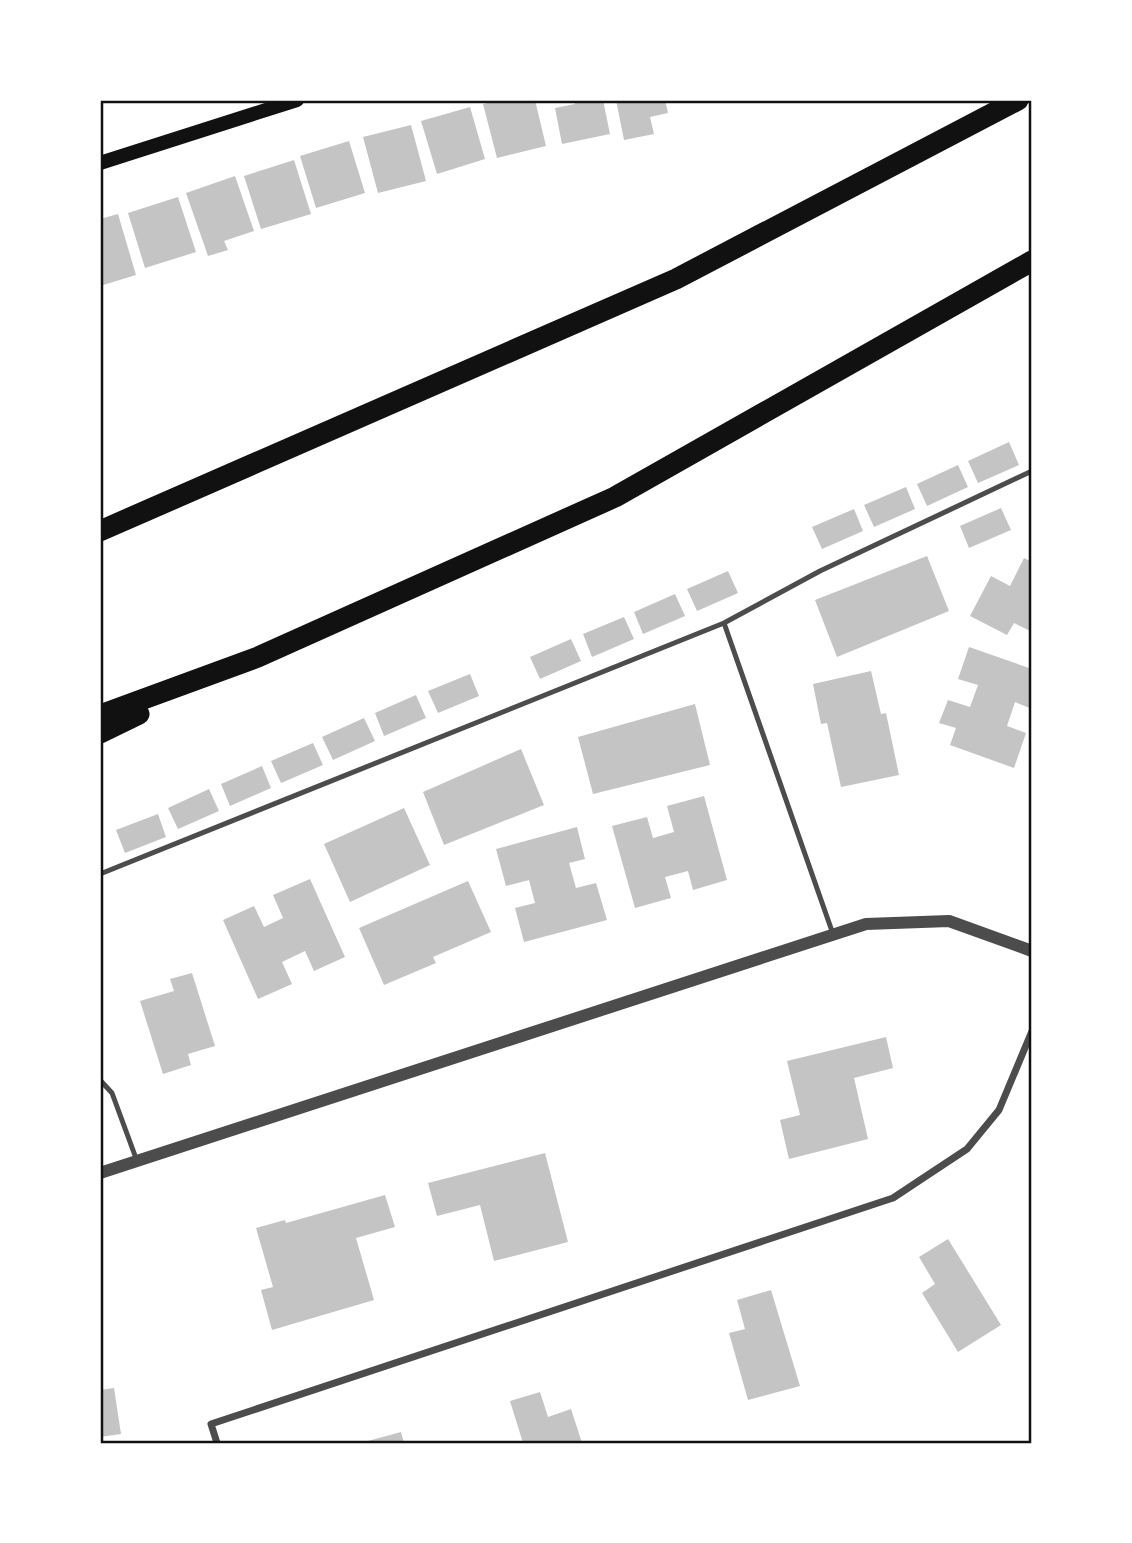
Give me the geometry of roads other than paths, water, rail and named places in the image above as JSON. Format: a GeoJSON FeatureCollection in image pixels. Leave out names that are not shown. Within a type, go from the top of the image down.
{"type":"FeatureCollection","features":[{"type":"Feature","properties":{"kind":"highway"},"geometry":{"type":"LineString","coordinates":[[100,531],[141,516],[676,279],[1018,100]]}},
{"type":"Feature","properties":{"kind":"highway"},"geometry":{"type":"LineString","coordinates":[[100,733],[258,657],[615,497],[1032,261]]}},
{"type":"Feature","properties":{"kind":"highway"},"geometry":{"type":"LineString","coordinates":[[100,519],[141,516]]}},
{"type":"Feature","properties":{"kind":"highway"},"geometry":{"type":"LineString","coordinates":[[100,715],[258,657]]}},
{"type":"Feature","properties":{"kind":"main road"},"geometry":{"type":"LineString","coordinates":[[100,163],[297,100]]}},
{"type":"Feature","properties":{"kind":"street"},"geometry":{"type":"LineString","coordinates":[[100,1173],[866,924],[949,921],[1032,951]]}},
{"type":"Feature","properties":{"kind":"street"},"geometry":{"type":"LineString","coordinates":[[217,1443],[211,1424],[893,1198],[967,1149],[999,1110],[1032,1031]]}},
{"type":"Feature","properties":{"kind":"lane"},"geometry":{"type":"LineString","coordinates":[[100,874],[724,624],[820,571],[1032,471]]}},
{"type":"Feature","properties":{"kind":"lane"},"geometry":{"type":"LineString","coordinates":[[724,624],[833,935]]}},
{"type":"Feature","properties":{"kind":"lane"},"geometry":{"type":"LineString","coordinates":[[100,1080],[113,1093],[137,1161]]}}]}
